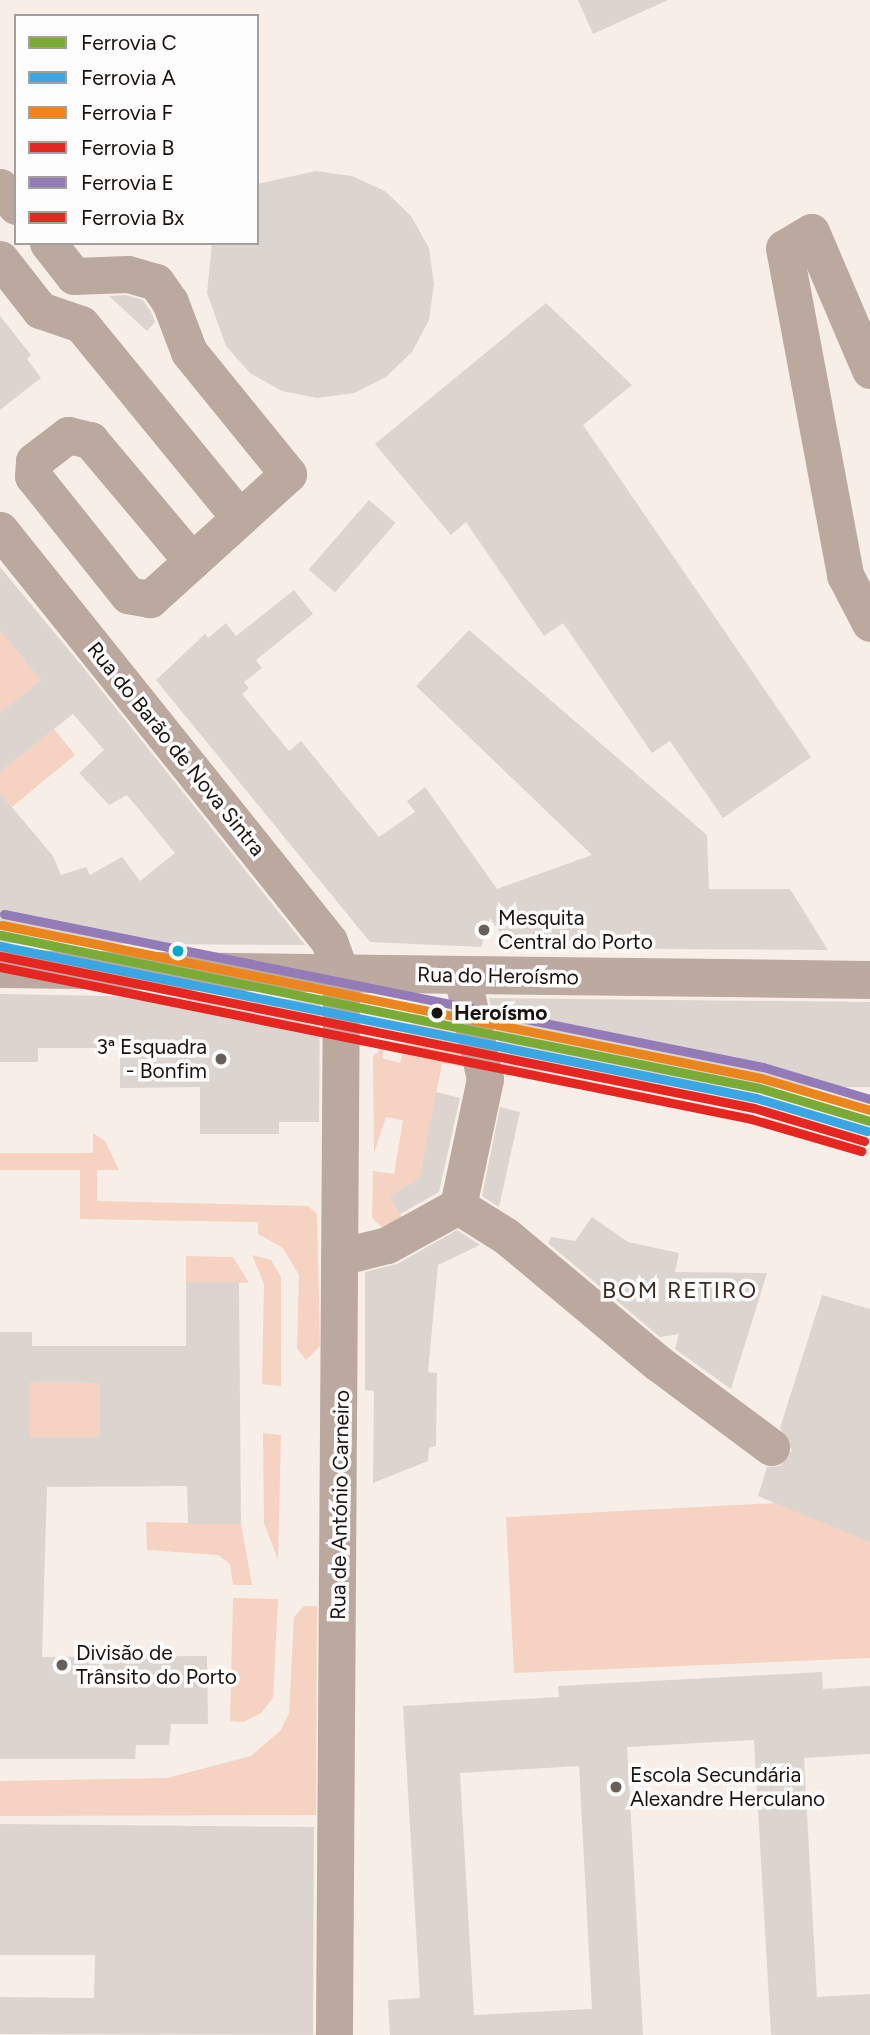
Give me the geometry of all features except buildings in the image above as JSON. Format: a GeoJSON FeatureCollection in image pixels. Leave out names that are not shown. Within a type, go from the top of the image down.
{"type":"FeatureCollection","features":[{"type":"Feature","properties":{"kind":"main road","name":"Rua do Heroísmo"},"geometry":{"type":"LineString","coordinates":[[0,969],[870,980]]}},
{"type":"Feature","properties":{"kind":"street"},"geometry":{"type":"LineString","coordinates":[[0,187],[14,204]]}},
{"type":"Feature","properties":{"kind":"street"},"geometry":{"type":"LineString","coordinates":[[870,370],[811,232],[784,248],[845,575],[870,623]]}},
{"type":"Feature","properties":{"kind":"street"},"geometry":{"type":"LineString","coordinates":[[50,245],[74,276],[128,274],[163,288],[189,352],[288,474],[238,516],[192,561],[150,598],[128,595],[33,476],[34,461],[68,435],[90,440],[192,561]]}},
{"type":"Feature","properties":{"kind":"street"},"geometry":{"type":"LineString","coordinates":[[0,259],[40,310],[80,324],[238,516]]}},
{"type":"Feature","properties":{"kind":"street","name":"Rua do Barão de Nova Sintra"},"geometry":{"type":"LineString","coordinates":[[0,530],[329,941],[341,974]]}},
{"type":"Feature","properties":{"kind":"street","name":"Rua de António Carneiro"},"geometry":{"type":"LineString","coordinates":[[334,2035],[343,1256],[341,974]]}},
{"type":"Feature","properties":{"kind":"street"},"geometry":{"type":"LineString","coordinates":[[343,1256],[387,1245],[458,1206],[485,1079],[463,975]]}},
{"type":"Feature","properties":{"kind":"street"},"geometry":{"type":"LineString","coordinates":[[458,1206],[506,1236],[658,1363],[771,1447]]}},
{"type":"Feature","properties":{"kind":"shaded area"},"geometry":{"type":"Polygon","coordinates":[[[0,631],[41,680],[0,713],[0,631]]]}},
{"type":"Feature","properties":{"kind":"shaded area"},"geometry":{"type":"Polygon","coordinates":[[[54,729],[75,755],[12,807],[0,793],[0,772],[54,729]]]}},
{"type":"Feature","properties":{"kind":"shaded area"},"geometry":{"type":"Polygon","coordinates":[[[415,1013],[458,1029],[470,1068],[442,1063],[420,1177],[389,1197],[403,1219],[382,1227],[372,1218],[373,1171],[394,1174],[403,1120],[386,1117],[374,1153],[373,1056],[385,1046],[382,1058],[400,1063],[415,1013]]]}},
{"type":"Feature","properties":{"kind":"shaded area"},"geometry":{"type":"Polygon","coordinates":[[[93,1133],[105,1141],[119,1170],[97,1170],[97,1201],[308,1206],[317,1214],[320,1346],[306,1360],[297,1348],[299,1275],[283,1248],[258,1234],[258,1222],[80,1219],[80,1170],[0,1170],[0,1153],[93,1153],[93,1133]]]}},
{"type":"Feature","properties":{"kind":"shaded area"},"geometry":{"type":"Polygon","coordinates":[[[252,1255],[271,1260],[281,1277],[281,1386],[262,1384],[264,1284],[252,1255]]]}},
{"type":"Feature","properties":{"kind":"shaded area"},"geometry":{"type":"Polygon","coordinates":[[[186,1256],[233,1257],[249,1283],[186,1282],[186,1256]]]}},
{"type":"Feature","properties":{"kind":"shaded area"},"geometry":{"type":"Polygon","coordinates":[[[30,1382],[100,1383],[100,1410],[186,1446],[30,1437],[30,1382]]]}},
{"type":"Feature","properties":{"kind":"shaded area"},"geometry":{"type":"Polygon","coordinates":[[[263,1433],[281,1435],[278,1560],[264,1523],[263,1433]]]}},
{"type":"Feature","properties":{"kind":"shaded area"},"geometry":{"type":"Polygon","coordinates":[[[776,1503],[870,1540],[870,1658],[514,1673],[506,1517],[776,1503]]]}},
{"type":"Feature","properties":{"kind":"shaded area"},"geometry":{"type":"Polygon","coordinates":[[[146,1522],[241,1524],[252,1585],[233,1585],[230,1564],[218,1555],[147,1550],[146,1522]]]}},
{"type":"Feature","properties":{"kind":"shaded area"},"geometry":{"type":"Polygon","coordinates":[[[233,1598],[278,1599],[273,1698],[261,1713],[243,1722],[230,1721],[233,1598]]]}},
{"type":"Feature","properties":{"kind":"shaded area"},"geometry":{"type":"Polygon","coordinates":[[[304,1606],[317,1606],[316,1815],[0,1816],[0,1781],[167,1778],[251,1756],[281,1730],[289,1713],[294,1617],[304,1606]]]}},
{"type":"Feature","properties":{"kind":"rail line","name":"E"},"geometry":{"type":"LineString","coordinates":[[4,914],[763,1067],[870,1099]]}},
{"type":"Feature","properties":{"kind":"rail line","name":"F"},"geometry":{"type":"LineString","coordinates":[[2,925],[761,1078],[870,1110]]}},
{"type":"Feature","properties":{"kind":"rail line","name":"C"},"geometry":{"type":"LineString","coordinates":[[0,935],[759,1088],[870,1121]]}},
{"type":"Feature","properties":{"kind":"rail line","name":"A"},"geometry":{"type":"LineString","coordinates":[[0,946],[756,1098],[867,1131]]}},
{"type":"Feature","properties":{"kind":"rail line","name":"B"},"geometry":{"type":"LineString","coordinates":[[0,956],[754,1108],[864,1141]]}},
{"type":"Feature","properties":{"kind":"rail line","name":"Bx"},"geometry":{"type":"LineString","coordinates":[[0,967],[751,1119],[861,1151]]}},
{"type":"Feature","properties":{"kind":"place","name":"Mesquita Central do Porto"},"geometry":{"type":"Point","coordinates":[484,930]}},
{"type":"Feature","properties":{"kind":"place","name":"Heroísmo"},"geometry":{"type":"Point","coordinates":[437,1013]}},
{"type":"Feature","properties":{"kind":"place","name":"3ª Esquadra - Bonfim"},"geometry":{"type":"Point","coordinates":[221,1059]}},
{"type":"Feature","properties":{"kind":"place","name":"Divisão de Trânsito do Porto"},"geometry":{"type":"Point","coordinates":[62,1665]}},
{"type":"Feature","properties":{"kind":"place","name":"Escola Secundária Alexandre Herculano"},"geometry":{"type":"Point","coordinates":[616,1787]}},
{"type":"Feature","properties":{"kind":"district","name":"BOM RETIRO"},"geometry":{"type":"Point","coordinates":[680,1290]}}]}
